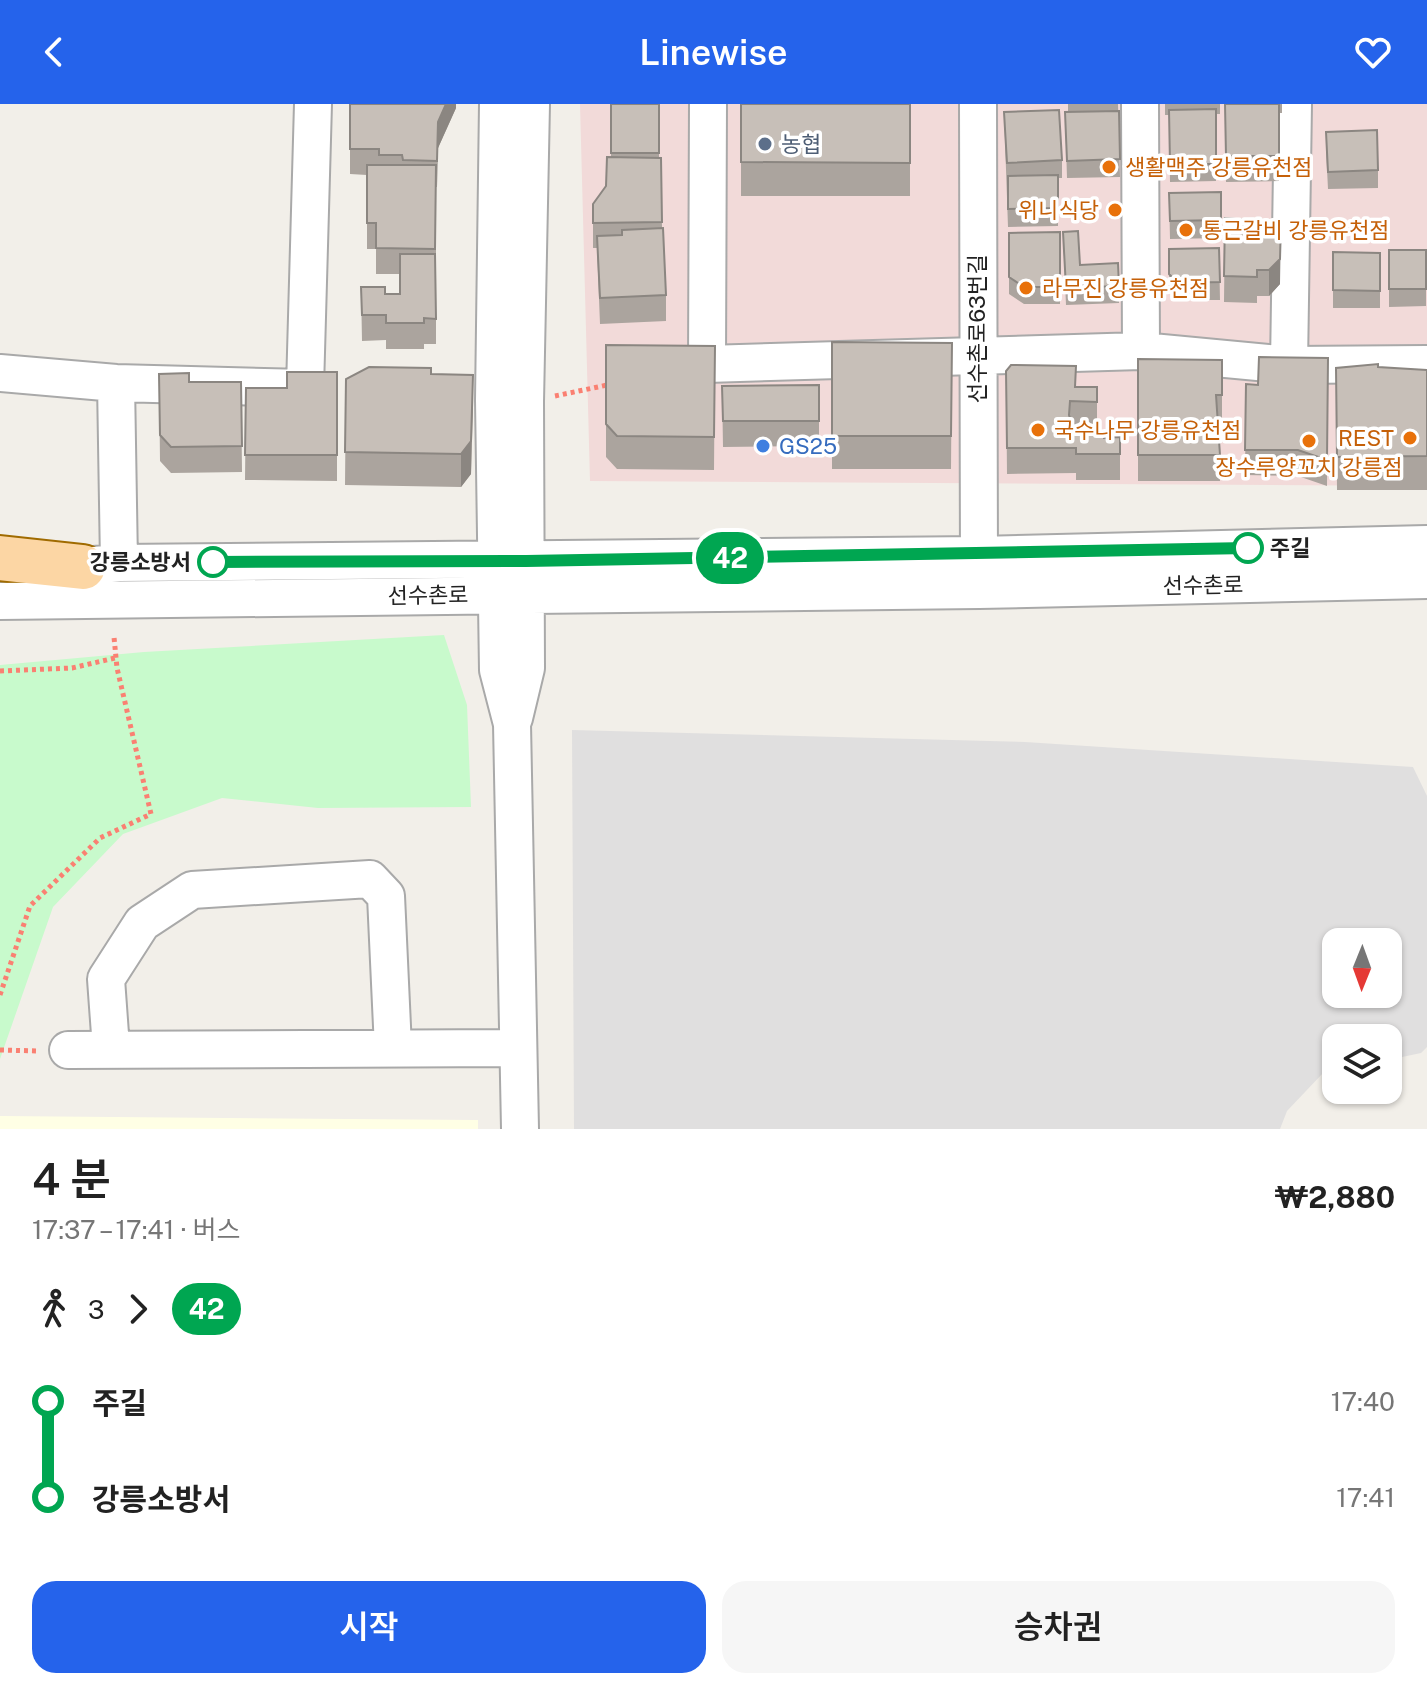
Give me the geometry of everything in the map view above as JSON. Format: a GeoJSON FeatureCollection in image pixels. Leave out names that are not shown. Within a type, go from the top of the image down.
{"type":"FeatureCollection","features":[{"type":"Feature","properties":{"kind":"main road"},"geometry":{"type":"LineString","coordinates":[[0,558],[101,565]]}},
{"type":"Feature","properties":{"kind":"street"},"geometry":{"type":"LineString","coordinates":[[0,373],[116,383],[305,388],[313,104]]}},
{"type":"Feature","properties":{"kind":"street"},"geometry":{"type":"LineString","coordinates":[[498,104],[494,400],[512,578],[526,668],[512,724],[520,1129]]}},
{"type":"Feature","properties":{"kind":"street"},"geometry":{"type":"LineString","coordinates":[[512,578],[525,402],[531,104]]}},
{"type":"Feature","properties":{"kind":"street"},"geometry":{"type":"LineString","coordinates":[[708,104],[707,364],[1141,351],[1289,365],[1427,364]]}},
{"type":"Feature","properties":{"kind":"street","name":"선수촌로63번길"},"geometry":{"type":"LineString","coordinates":[[978,104],[976,357],[979,590]]}},
{"type":"Feature","properties":{"kind":"street"},"geometry":{"type":"LineString","coordinates":[[1140,104],[1141,351]]}},
{"type":"Feature","properties":{"kind":"street"},"geometry":{"type":"LineString","coordinates":[[1289,365],[1293,104]]}},
{"type":"Feature","properties":{"kind":"street"},"geometry":{"type":"LineString","coordinates":[[101,565],[116,383]]}},
{"type":"Feature","properties":{"kind":"street","name":"선수촌로"},"geometry":{"type":"LineString","coordinates":[[0,601],[979,555],[1427,544]]}},
{"type":"Feature","properties":{"kind":"street","name":"선수촌로"},"geometry":{"type":"LineString","coordinates":[[0,569],[101,565],[979,590],[1427,580]]}},
{"type":"Feature","properties":{"kind":"street"},"geometry":{"type":"LineString","coordinates":[[111,1048],[106,979],[142,923],[192,890],[370,879],[386,896],[393,1048]]}},
{"type":"Feature","properties":{"kind":"street"},"geometry":{"type":"LineString","coordinates":[[68,1050],[518,1048]]}},
{"type":"Feature","properties":{"kind":"path"},"geometry":{"type":"LineString","coordinates":[[525,402],[616,383]]}},
{"type":"Feature","properties":{"kind":"path"},"geometry":{"type":"LineString","coordinates":[[0,995],[30,906],[100,838],[151,814],[117,668],[114,637]]}},
{"type":"Feature","properties":{"kind":"path"},"geometry":{"type":"LineString","coordinates":[[0,671],[72,668],[115,658]]}},
{"type":"Feature","properties":{"kind":"path"},"geometry":{"type":"LineString","coordinates":[[0,1050],[17,1051]]}},
{"type":"Feature","properties":{"kind":"shaded area"},"geometry":{"type":"Polygon","coordinates":[[[580,104],[1427,104],[1427,486],[590,481],[580,104]]]}},
{"type":"Feature","properties":{"kind":"shaded area"},"geometry":{"type":"Polygon","coordinates":[[[572,730],[1025,742],[1413,767],[1427,796],[1427,1047],[1421,1053],[1402,1057],[1402,1024],[1322,1024],[1322,1074],[1287,1111],[1280,1129],[574,1129],[572,730]]]}},
{"type":"Feature","properties":{"kind":"shaded area"},"geometry":{"type":"Polygon","coordinates":[[[0,1116],[478,1120],[478,1129],[0,1129],[0,1116]]]}},
{"type":"Feature","properties":{"kind":"green space"},"geometry":{"type":"Polygon","coordinates":[[[444,635],[467,705],[471,807],[318,808],[222,798],[123,834],[53,907],[0,1059],[0,665],[144,652],[444,635]]]}},
{"type":"Feature","properties":{"kind":"building"},"geometry":{"type":"Polygon","coordinates":[[[350,104],[446,104],[438,122],[437,161],[403,160],[402,155],[379,155],[379,149],[350,149],[350,104]]]}},
{"type":"Feature","properties":{"kind":"building"},"geometry":{"type":"Polygon","coordinates":[[[611,104],[659,104],[659,153],[611,153],[611,104]]]}},
{"type":"Feature","properties":{"kind":"building"},"geometry":{"type":"Polygon","coordinates":[[[741,104],[910,104],[910,163],[741,162],[741,104]]]}},
{"type":"Feature","properties":{"kind":"building"},"geometry":{"type":"Polygon","coordinates":[[[1225,104],[1279,104],[1279,156],[1226,156],[1225,104]]]}},
{"type":"Feature","properties":{"kind":"building"},"geometry":{"type":"Polygon","coordinates":[[[1216,109],[1216,164],[1170,164],[1169,110],[1216,109]]]}},
{"type":"Feature","properties":{"kind":"building"},"geometry":{"type":"Polygon","coordinates":[[[1059,110],[1062,160],[1007,163],[1004,112],[1059,110]]]}},
{"type":"Feature","properties":{"kind":"building"},"geometry":{"type":"Polygon","coordinates":[[[1119,111],[1120,159],[1067,161],[1065,112],[1119,111]]]}},
{"type":"Feature","properties":{"kind":"building"},"geometry":{"type":"Polygon","coordinates":[[[1377,130],[1378,170],[1328,172],[1326,132],[1377,130]]]}},
{"type":"Feature","properties":{"kind":"building"},"geometry":{"type":"Polygon","coordinates":[[[607,157],[661,158],[662,222],[593,223],[593,204],[606,186],[607,157]]]}},
{"type":"Feature","properties":{"kind":"building"},"geometry":{"type":"Polygon","coordinates":[[[367,165],[436,165],[435,249],[376,248],[376,223],[367,223],[367,165]]]}},
{"type":"Feature","properties":{"kind":"building"},"geometry":{"type":"Polygon","coordinates":[[[1058,175],[1058,208],[1008,209],[1008,176],[1058,175]]]}},
{"type":"Feature","properties":{"kind":"building"},"geometry":{"type":"Polygon","coordinates":[[[1221,192],[1221,220],[1170,221],[1169,193],[1221,192]]]}},
{"type":"Feature","properties":{"kind":"building"},"geometry":{"type":"Polygon","coordinates":[[[1225,218],[1281,223],[1280,259],[1269,270],[1257,270],[1257,277],[1224,276],[1225,218]]]}},
{"type":"Feature","properties":{"kind":"building"},"geometry":{"type":"Polygon","coordinates":[[[663,228],[666,295],[600,298],[597,236],[622,235],[622,230],[663,228]]]}},
{"type":"Feature","properties":{"kind":"building"},"geometry":{"type":"Polygon","coordinates":[[[1078,231],[1080,265],[1118,263],[1119,286],[1066,288],[1063,232],[1078,231]]]}},
{"type":"Feature","properties":{"kind":"building"},"geometry":{"type":"Polygon","coordinates":[[[1060,232],[1060,287],[1024,287],[1009,277],[1009,233],[1060,232]]]}},
{"type":"Feature","properties":{"kind":"building"},"geometry":{"type":"Polygon","coordinates":[[[1219,248],[1220,282],[1178,283],[1169,274],[1169,249],[1219,248]]]}},
{"type":"Feature","properties":{"kind":"building"},"geometry":{"type":"Polygon","coordinates":[[[1389,250],[1426,250],[1426,289],[1389,289],[1389,250]]]}},
{"type":"Feature","properties":{"kind":"building"},"geometry":{"type":"Polygon","coordinates":[[[1333,252],[1380,253],[1380,291],[1333,290],[1333,252]]]}},
{"type":"Feature","properties":{"kind":"building"},"geometry":{"type":"Polygon","coordinates":[[[400,254],[435,254],[436,319],[424,318],[424,323],[386,323],[386,315],[362,315],[361,287],[385,287],[385,294],[400,294],[400,254]]]}},
{"type":"Feature","properties":{"kind":"building"},"geometry":{"type":"Polygon","coordinates":[[[832,342],[952,343],[951,436],[832,436],[832,342]]]}},
{"type":"Feature","properties":{"kind":"building"},"geometry":{"type":"Polygon","coordinates":[[[606,345],[715,346],[714,437],[617,436],[606,424],[606,345]]]}},
{"type":"Feature","properties":{"kind":"building"},"geometry":{"type":"Polygon","coordinates":[[[1259,357],[1328,358],[1327,460],[1298,450],[1245,450],[1246,384],[1258,385],[1259,357]]]}},
{"type":"Feature","properties":{"kind":"building"},"geometry":{"type":"Polygon","coordinates":[[[1138,359],[1222,360],[1222,395],[1216,395],[1220,455],[1138,455],[1138,359]]]}},
{"type":"Feature","properties":{"kind":"building"},"geometry":{"type":"Polygon","coordinates":[[[1378,364],[1378,367],[1427,370],[1427,456],[1337,457],[1336,368],[1378,364]]]}},
{"type":"Feature","properties":{"kind":"building"},"geometry":{"type":"Polygon","coordinates":[[[1011,365],[1076,366],[1075,387],[1097,387],[1097,402],[1070,401],[1069,415],[1075,433],[1104,433],[1104,438],[1120,437],[1120,454],[1076,454],[1076,448],[1007,448],[1006,371],[1011,365]]]}},
{"type":"Feature","properties":{"kind":"building"},"geometry":{"type":"Polygon","coordinates":[[[369,367],[431,368],[431,374],[473,375],[471,441],[461,454],[345,452],[346,379],[369,367]]]}},
{"type":"Feature","properties":{"kind":"building"},"geometry":{"type":"Polygon","coordinates":[[[287,372],[337,372],[337,455],[245,455],[246,388],[287,388],[287,372]]]}},
{"type":"Feature","properties":{"kind":"building"},"geometry":{"type":"Polygon","coordinates":[[[189,373],[189,382],[241,382],[242,446],[171,447],[160,435],[159,374],[189,373]]]}},
{"type":"Feature","properties":{"kind":"building"},"geometry":{"type":"Polygon","coordinates":[[[819,385],[819,421],[723,421],[722,386],[819,385]]]}},
{"type":"Feature","properties":{"kind":"bus line","name":"42"},"geometry":{"type":"LineString","coordinates":[[213,562],[526,561],[1248,548]]}},
{"type":"Feature","properties":{"kind":"place","name":"농협"},"geometry":{"type":"Point","coordinates":[765,144]}},
{"type":"Feature","properties":{"kind":"place","name":"생활맥주 강릉유천점"},"geometry":{"type":"Point","coordinates":[1109,167]}},
{"type":"Feature","properties":{"kind":"place","name":"위니식당"},"geometry":{"type":"Point","coordinates":[1115,210]}},
{"type":"Feature","properties":{"kind":"place","name":"통근갈비 강릉유천점"},"geometry":{"type":"Point","coordinates":[1186,230]}},
{"type":"Feature","properties":{"kind":"place","name":"라무진 강릉유천점"},"geometry":{"type":"Point","coordinates":[1026,288]}},
{"type":"Feature","properties":{"kind":"place","name":"국수나무 강릉유천점"},"geometry":{"type":"Point","coordinates":[1038,430]}},
{"type":"Feature","properties":{"kind":"place","name":"REST"},"geometry":{"type":"Point","coordinates":[1410,438]}},
{"type":"Feature","properties":{"kind":"place","name":"장수루양꼬치 강릉점"},"geometry":{"type":"Point","coordinates":[1309,441]}},
{"type":"Feature","properties":{"kind":"place","name":"GS25"},"geometry":{"type":"Point","coordinates":[763,446]}},
{"type":"Feature","properties":{"kind":"place","name":"주길"},"geometry":{"type":"Point","coordinates":[1248,548]}},
{"type":"Feature","properties":{"kind":"place","name":"강릉소방서"},"geometry":{"type":"Point","coordinates":[213,562]}}]}
